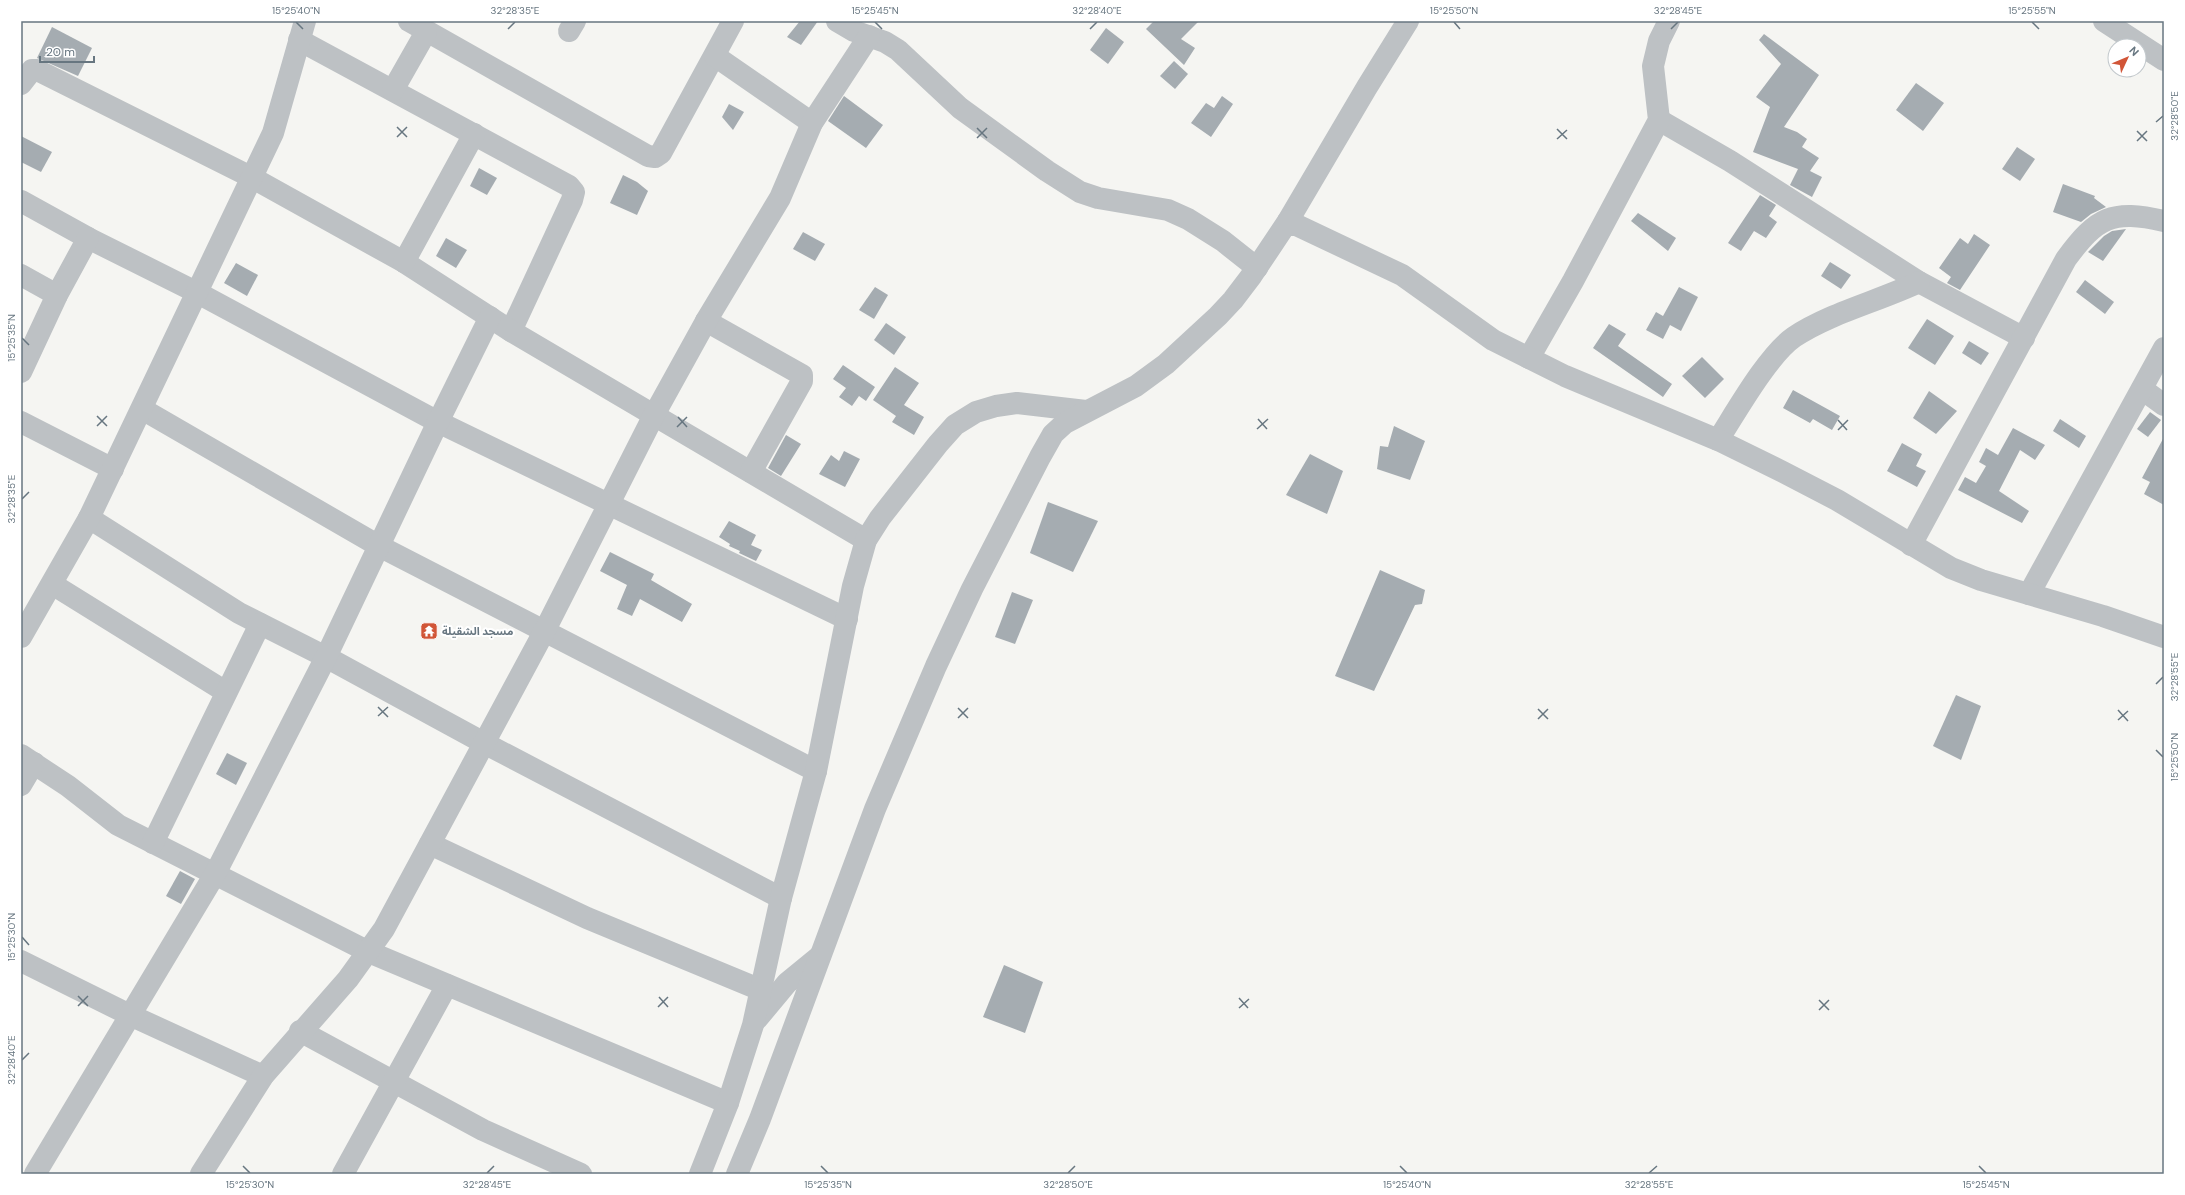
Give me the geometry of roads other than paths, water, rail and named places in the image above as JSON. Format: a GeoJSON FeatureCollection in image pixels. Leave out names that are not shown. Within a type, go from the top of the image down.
{"type":"FeatureCollection","features":[{"type":"Feature","properties":{"kind":"street"},"geometry":{"type":"LineString","coordinates":[[393,90],[415,24],[648,156],[655,157],[661,153],[733,21]]}},
{"type":"Feature","properties":{"kind":"street"},"geometry":{"type":"LineString","coordinates":[[837,21],[885,42],[898,50],[960,108],[1074,188],[1098,198],[1168,210],[1188,219],[1223,241],[1257,268]]}},
{"type":"Feature","properties":{"kind":"street"},"geometry":{"type":"LineString","coordinates":[[737,1174],[760,1119],[875,808],[936,666],[972,589],[1040,457],[1054,434],[1065,423],[1086,410],[1117,396],[1151,376],[1218,316],[1257,268],[1288,221],[1408,21]]}},
{"type":"Feature","properties":{"kind":"street"},"geometry":{"type":"LineString","coordinates":[[1529,358],[1573,281],[1659,120],[1653,66],[1659,42],[1670,21]]}},
{"type":"Feature","properties":{"kind":"street"},"geometry":{"type":"LineString","coordinates":[[2104,21],[2164,60]]}},
{"type":"Feature","properties":{"kind":"street"},"geometry":{"type":"LineString","coordinates":[[21,637],[89,518],[272,133],[302,31],[393,90],[570,186],[574,192],[572,200],[511,330]]}},
{"type":"Feature","properties":{"kind":"street"},"geometry":{"type":"LineString","coordinates":[[201,1174],[263,1076],[348,979],[369,952],[384,928],[545,630],[654,415],[706,321],[780,198],[812,123],[869,36]]}},
{"type":"Feature","properties":{"kind":"street"},"geometry":{"type":"LineString","coordinates":[[715,56],[812,123]]}},
{"type":"Feature","properties":{"kind":"street"},"geometry":{"type":"LineString","coordinates":[[21,84],[32,70],[37,70],[251,177],[404,262],[511,330],[866,540]]}},
{"type":"Feature","properties":{"kind":"street"},"geometry":{"type":"LineString","coordinates":[[1659,120],[1736,165],[1919,282],[2024,338]]}},
{"type":"Feature","properties":{"kind":"street"},"geometry":{"type":"LineString","coordinates":[[404,262],[474,134]]}},
{"type":"Feature","properties":{"kind":"street"},"geometry":{"type":"LineString","coordinates":[[21,201],[88,238],[196,292],[438,422],[847,619]]}},
{"type":"Feature","properties":{"kind":"street"},"geometry":{"type":"LineString","coordinates":[[1911,545],[2066,259],[2083,236],[2094,225],[2115,216],[2164,221]]}},
{"type":"Feature","properties":{"kind":"street"},"geometry":{"type":"LineString","coordinates":[[1288,221],[1402,275],[1493,340],[1613,397],[1718,440],[1837,500],[1951,568],[1981,580],[2103,616],[2164,637]]}},
{"type":"Feature","properties":{"kind":"street"},"geometry":{"type":"LineString","coordinates":[[21,372],[57,295],[88,238]]}},
{"type":"Feature","properties":{"kind":"street"},"geometry":{"type":"LineString","coordinates":[[21,275],[57,295]]}},
{"type":"Feature","properties":{"kind":"street"},"geometry":{"type":"LineString","coordinates":[[1718,440],[1769,363],[1793,338],[1820,323],[1890,296],[1919,282]]}},
{"type":"Feature","properties":{"kind":"street"},"geometry":{"type":"LineString","coordinates":[[35,1174],[132,1016],[215,874],[326,657],[438,422],[490,317]]}},
{"type":"Feature","properties":{"kind":"street"},"geometry":{"type":"LineString","coordinates":[[706,321],[802,375],[802,381],[752,472]]}},
{"type":"Feature","properties":{"kind":"street"},"geometry":{"type":"LineString","coordinates":[[2029,594],[2164,348]]}},
{"type":"Feature","properties":{"kind":"street"},"geometry":{"type":"LineString","coordinates":[[2142,389],[2164,405]]}},
{"type":"Feature","properties":{"kind":"street"},"geometry":{"type":"LineString","coordinates":[[700,1174],[728,1103],[753,1024],[781,898],[816,771],[853,586],[866,540],[880,518],[938,444],[955,425],[976,412],[996,406],[1018,403],[1086,410]]}},
{"type":"Feature","properties":{"kind":"street"},"geometry":{"type":"LineString","coordinates":[[142,409],[379,546],[545,630],[816,771]]}},
{"type":"Feature","properties":{"kind":"street"},"geometry":{"type":"LineString","coordinates":[[21,422],[113,469]]}},
{"type":"Feature","properties":{"kind":"street"},"geometry":{"type":"LineString","coordinates":[[89,518],[217,601],[326,657],[781,898]]}},
{"type":"Feature","properties":{"kind":"street"},"geometry":{"type":"LineString","coordinates":[[52,584],[226,692]]}},
{"type":"Feature","properties":{"kind":"street"},"geometry":{"type":"LineString","coordinates":[[153,843],[260,624]]}},
{"type":"Feature","properties":{"kind":"street"},"geometry":{"type":"LineString","coordinates":[[21,785],[28,759],[68,786],[106,817],[153,843],[369,952],[728,1103]]}},
{"type":"Feature","properties":{"kind":"street"},"geometry":{"type":"LineString","coordinates":[[430,844],[587,918],[761,990]]}},
{"type":"Feature","properties":{"kind":"street"},"geometry":{"type":"LineString","coordinates":[[753,1024],[787,983],[820,956]]}},
{"type":"Feature","properties":{"kind":"street"},"geometry":{"type":"LineString","coordinates":[[21,962],[132,1016],[263,1076]]}},
{"type":"Feature","properties":{"kind":"street"},"geometry":{"type":"LineString","coordinates":[[343,1174],[447,985]]}},
{"type":"Feature","properties":{"kind":"street"},"geometry":{"type":"LineString","coordinates":[[300,1032],[483,1130],[581,1174]]}},
{"type":"Feature","properties":{"kind":"place","name":"مسجد الشقيلة"},"geometry":{"type":"Point","coordinates":[429,631]}}]}
